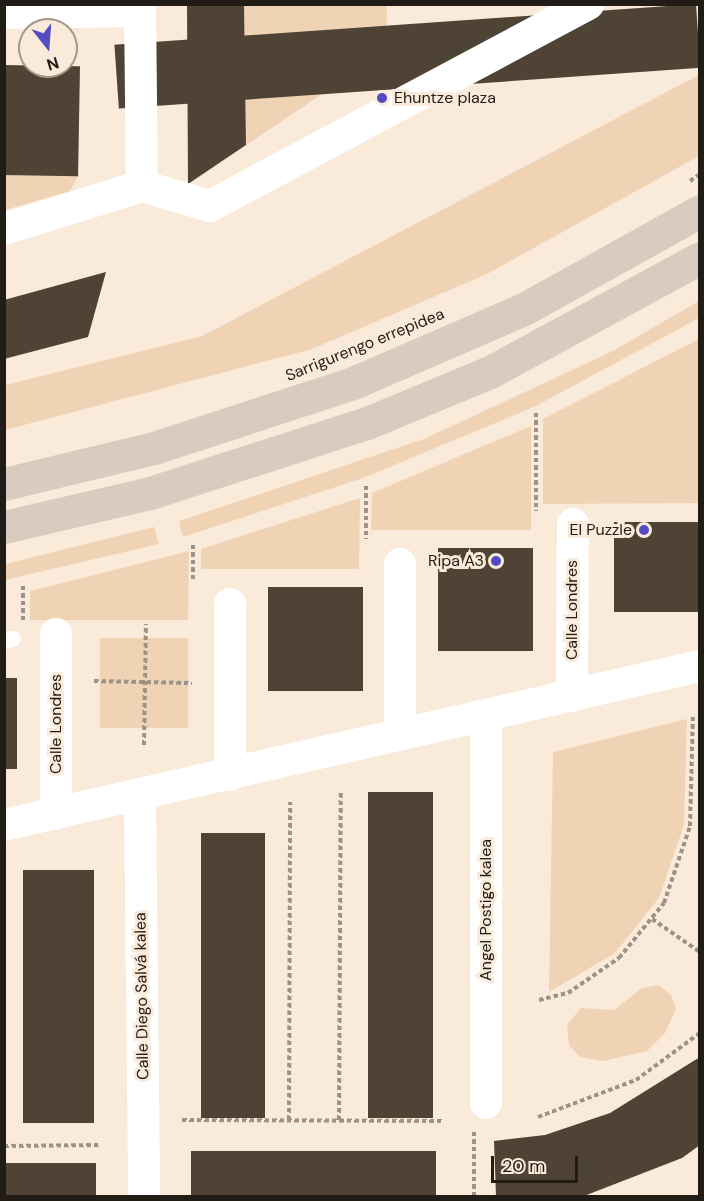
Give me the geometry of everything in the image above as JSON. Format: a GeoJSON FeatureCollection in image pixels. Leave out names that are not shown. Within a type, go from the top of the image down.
{"type":"FeatureCollection","features":[{"type":"Feature","properties":{"kind":"main road","name":"Sarrigurengo errepidea"},"geometry":{"type":"LineString","coordinates":[[4,484],[154,448],[353,383],[524,309],[691,198]]}},
{"type":"Feature","properties":{"kind":"main road"},"geometry":{"type":"LineString","coordinates":[[4,528],[150,493],[367,423],[490,372],[699,258]]}},
{"type":"Feature","properties":{"kind":"street"},"geometry":{"type":"LineString","coordinates":[[4,229],[142,186],[210,206],[590,4]]}},
{"type":"Feature","properties":{"kind":"street"},"geometry":{"type":"LineString","coordinates":[[4,13],[140,8],[142,186]]}},
{"type":"Feature","properties":{"kind":"street","name":"Calle Londres"},"geometry":{"type":"LineString","coordinates":[[572,696],[573,524]]}},
{"type":"Feature","properties":{"kind":"street"},"geometry":{"type":"LineString","coordinates":[[400,564],[400,735]]}},
{"type":"Feature","properties":{"kind":"street"},"geometry":{"type":"LineString","coordinates":[[230,604],[230,775]]}},
{"type":"Feature","properties":{"kind":"street","name":"Calle Londres"},"geometry":{"type":"LineString","coordinates":[[56,634],[56,814]]}},
{"type":"Feature","properties":{"kind":"street"},"geometry":{"type":"LineString","coordinates":[[4,825],[486,717],[699,666]]}},
{"type":"Feature","properties":{"kind":"street","name":"Angel Postigo kalea"},"geometry":{"type":"LineString","coordinates":[[480,1114],[486,717]]}},
{"type":"Feature","properties":{"kind":"street","name":"Calle Diego Salvá kalea"},"geometry":{"type":"LineString","coordinates":[[140,796],[144,1197]]}},
{"type":"Feature","properties":{"kind":"path"},"geometry":{"type":"LineString","coordinates":[[691,198],[699,174]]}},
{"type":"Feature","properties":{"kind":"path"},"geometry":{"type":"LineString","coordinates":[[536,413],[536,512]]}},
{"type":"Feature","properties":{"kind":"path"},"geometry":{"type":"LineString","coordinates":[[366,486],[366,539]]}},
{"type":"Feature","properties":{"kind":"path"},"geometry":{"type":"LineString","coordinates":[[193,542],[193,579]]}},
{"type":"Feature","properties":{"kind":"path"},"geometry":{"type":"LineString","coordinates":[[23,585],[23,624]]}},
{"type":"Feature","properties":{"kind":"path"},"geometry":{"type":"LineString","coordinates":[[144,746],[146,624]]}},
{"type":"Feature","properties":{"kind":"path"},"geometry":{"type":"LineString","coordinates":[[94,681],[192,683]]}},
{"type":"Feature","properties":{"kind":"path"},"geometry":{"type":"LineString","coordinates":[[539,1000],[568,993],[595,976],[619,958],[652,919],[681,863],[690,826],[693,714]]}},
{"type":"Feature","properties":{"kind":"path"},"geometry":{"type":"LineString","coordinates":[[339,1120],[341,791]]}},
{"type":"Feature","properties":{"kind":"path"},"geometry":{"type":"LineString","coordinates":[[288,1120],[290,802]]}},
{"type":"Feature","properties":{"kind":"path"},"geometry":{"type":"LineString","coordinates":[[652,919],[699,952]]}},
{"type":"Feature","properties":{"kind":"path"},"geometry":{"type":"LineString","coordinates":[[538,1117],[636,1080],[699,1033]]}},
{"type":"Feature","properties":{"kind":"path"},"geometry":{"type":"LineString","coordinates":[[474,1197],[480,1114]]}},
{"type":"Feature","properties":{"kind":"path"},"geometry":{"type":"LineString","coordinates":[[182,1120],[444,1121]]}},
{"type":"Feature","properties":{"kind":"path"},"geometry":{"type":"LineString","coordinates":[[4,1146],[100,1145]]}},
{"type":"Feature","properties":{"kind":"shaded area"},"geometry":{"type":"Polygon","coordinates":[[[244,5],[387,5],[386,51],[246,145],[244,5]]]}},
{"type":"Feature","properties":{"kind":"shaded area"},"geometry":{"type":"Polygon","coordinates":[[[699,75],[699,156],[487,274],[312,349],[5,430],[5,385],[202,336],[699,75]]]}},
{"type":"Feature","properties":{"kind":"shaded area"},"geometry":{"type":"Polygon","coordinates":[[[79,174],[70,191],[5,210],[5,175],[79,174]]]}},
{"type":"Feature","properties":{"kind":"shaded area"},"geometry":{"type":"Polygon","coordinates":[[[699,301],[699,318],[534,407],[363,478],[183,537],[179,521],[424,439],[613,351],[699,301]]]}},
{"type":"Feature","properties":{"kind":"shaded area"},"geometry":{"type":"Polygon","coordinates":[[[699,339],[699,503],[543,504],[543,419],[699,339]]]}},
{"type":"Feature","properties":{"kind":"shaded area"},"geometry":{"type":"Polygon","coordinates":[[[531,426],[531,530],[371,530],[372,493],[531,426]]]}},
{"type":"Feature","properties":{"kind":"shaded area"},"geometry":{"type":"Polygon","coordinates":[[[360,498],[359,569],[201,569],[201,549],[360,498]]]}},
{"type":"Feature","properties":{"kind":"shaded area"},"geometry":{"type":"Polygon","coordinates":[[[154,527],[159,544],[5,580],[5,564],[154,527]]]}},
{"type":"Feature","properties":{"kind":"shaded area"},"geometry":{"type":"Polygon","coordinates":[[[189,551],[188,620],[30,620],[30,591],[189,551]]]}},
{"type":"Feature","properties":{"kind":"shaded area"},"geometry":{"type":"Polygon","coordinates":[[[100,638],[188,638],[188,728],[100,728],[100,638]]]}},
{"type":"Feature","properties":{"kind":"shaded area"},"geometry":{"type":"Polygon","coordinates":[[[687,719],[684,825],[659,898],[615,953],[549,992],[553,752],[687,719]]]}},
{"type":"Feature","properties":{"kind":"shaded area"},"geometry":{"type":"Polygon","coordinates":[[[659,985],[671,995],[676,1009],[665,1033],[647,1051],[603,1061],[580,1057],[569,1045],[567,1025],[581,1008],[614,1010],[642,988],[659,985]]]}},
{"type":"Feature","properties":{"kind":"building"},"geometry":{"type":"Polygon","coordinates":[[[187,4],[244,4],[246,145],[188,184],[187,4]]]}},
{"type":"Feature","properties":{"kind":"building"},"geometry":{"type":"Polygon","coordinates":[[[696,4],[700,68],[119,109],[114,45],[696,4]]]}},
{"type":"Feature","properties":{"kind":"building"},"geometry":{"type":"Polygon","coordinates":[[[4,65],[18,65],[18,78],[78,78],[78,66],[80,66],[78,176],[4,175],[4,65]]]}},
{"type":"Feature","properties":{"kind":"building"},"geometry":{"type":"Polygon","coordinates":[[[106,272],[88,337],[4,359],[4,300],[106,272]]]}},
{"type":"Feature","properties":{"kind":"building"},"geometry":{"type":"Polygon","coordinates":[[[614,522],[700,522],[700,612],[614,612],[614,522]]]}},
{"type":"Feature","properties":{"kind":"building"},"geometry":{"type":"Polygon","coordinates":[[[438,548],[533,548],[533,651],[438,651],[438,548]]]}},
{"type":"Feature","properties":{"kind":"building"},"geometry":{"type":"Polygon","coordinates":[[[268,587],[363,587],[363,691],[268,691],[268,587]]]}},
{"type":"Feature","properties":{"kind":"building"},"geometry":{"type":"Polygon","coordinates":[[[4,678],[17,678],[17,769],[4,769],[4,678]]]}},
{"type":"Feature","properties":{"kind":"building"},"geometry":{"type":"Polygon","coordinates":[[[368,792],[433,792],[433,1118],[368,1118],[368,792]]]}},
{"type":"Feature","properties":{"kind":"building"},"geometry":{"type":"Polygon","coordinates":[[[201,833],[265,833],[265,1118],[201,1118],[201,833]]]}},
{"type":"Feature","properties":{"kind":"building"},"geometry":{"type":"Polygon","coordinates":[[[23,870],[94,870],[94,1123],[23,1123],[23,870]]]}},
{"type":"Feature","properties":{"kind":"building"},"geometry":{"type":"Polygon","coordinates":[[[700,1057],[700,1145],[682,1158],[584,1196],[496,1196],[494,1141],[545,1135],[610,1113],[700,1057]]]}},
{"type":"Feature","properties":{"kind":"building"},"geometry":{"type":"Polygon","coordinates":[[[191,1151],[436,1151],[436,1196],[191,1196],[191,1151]]]}},
{"type":"Feature","properties":{"kind":"building"},"geometry":{"type":"Polygon","coordinates":[[[4,1163],[96,1163],[96,1196],[4,1196],[4,1163]]]}},
{"type":"Feature","properties":{"kind":"place","name":"Ehuntze plaza"},"geometry":{"type":"Point","coordinates":[382,98]}},
{"type":"Feature","properties":{"kind":"place","name":"El Puzzle"},"geometry":{"type":"Point","coordinates":[644,530]}},
{"type":"Feature","properties":{"kind":"place","name":"Ripa A3"},"geometry":{"type":"Point","coordinates":[496,561]}}]}
